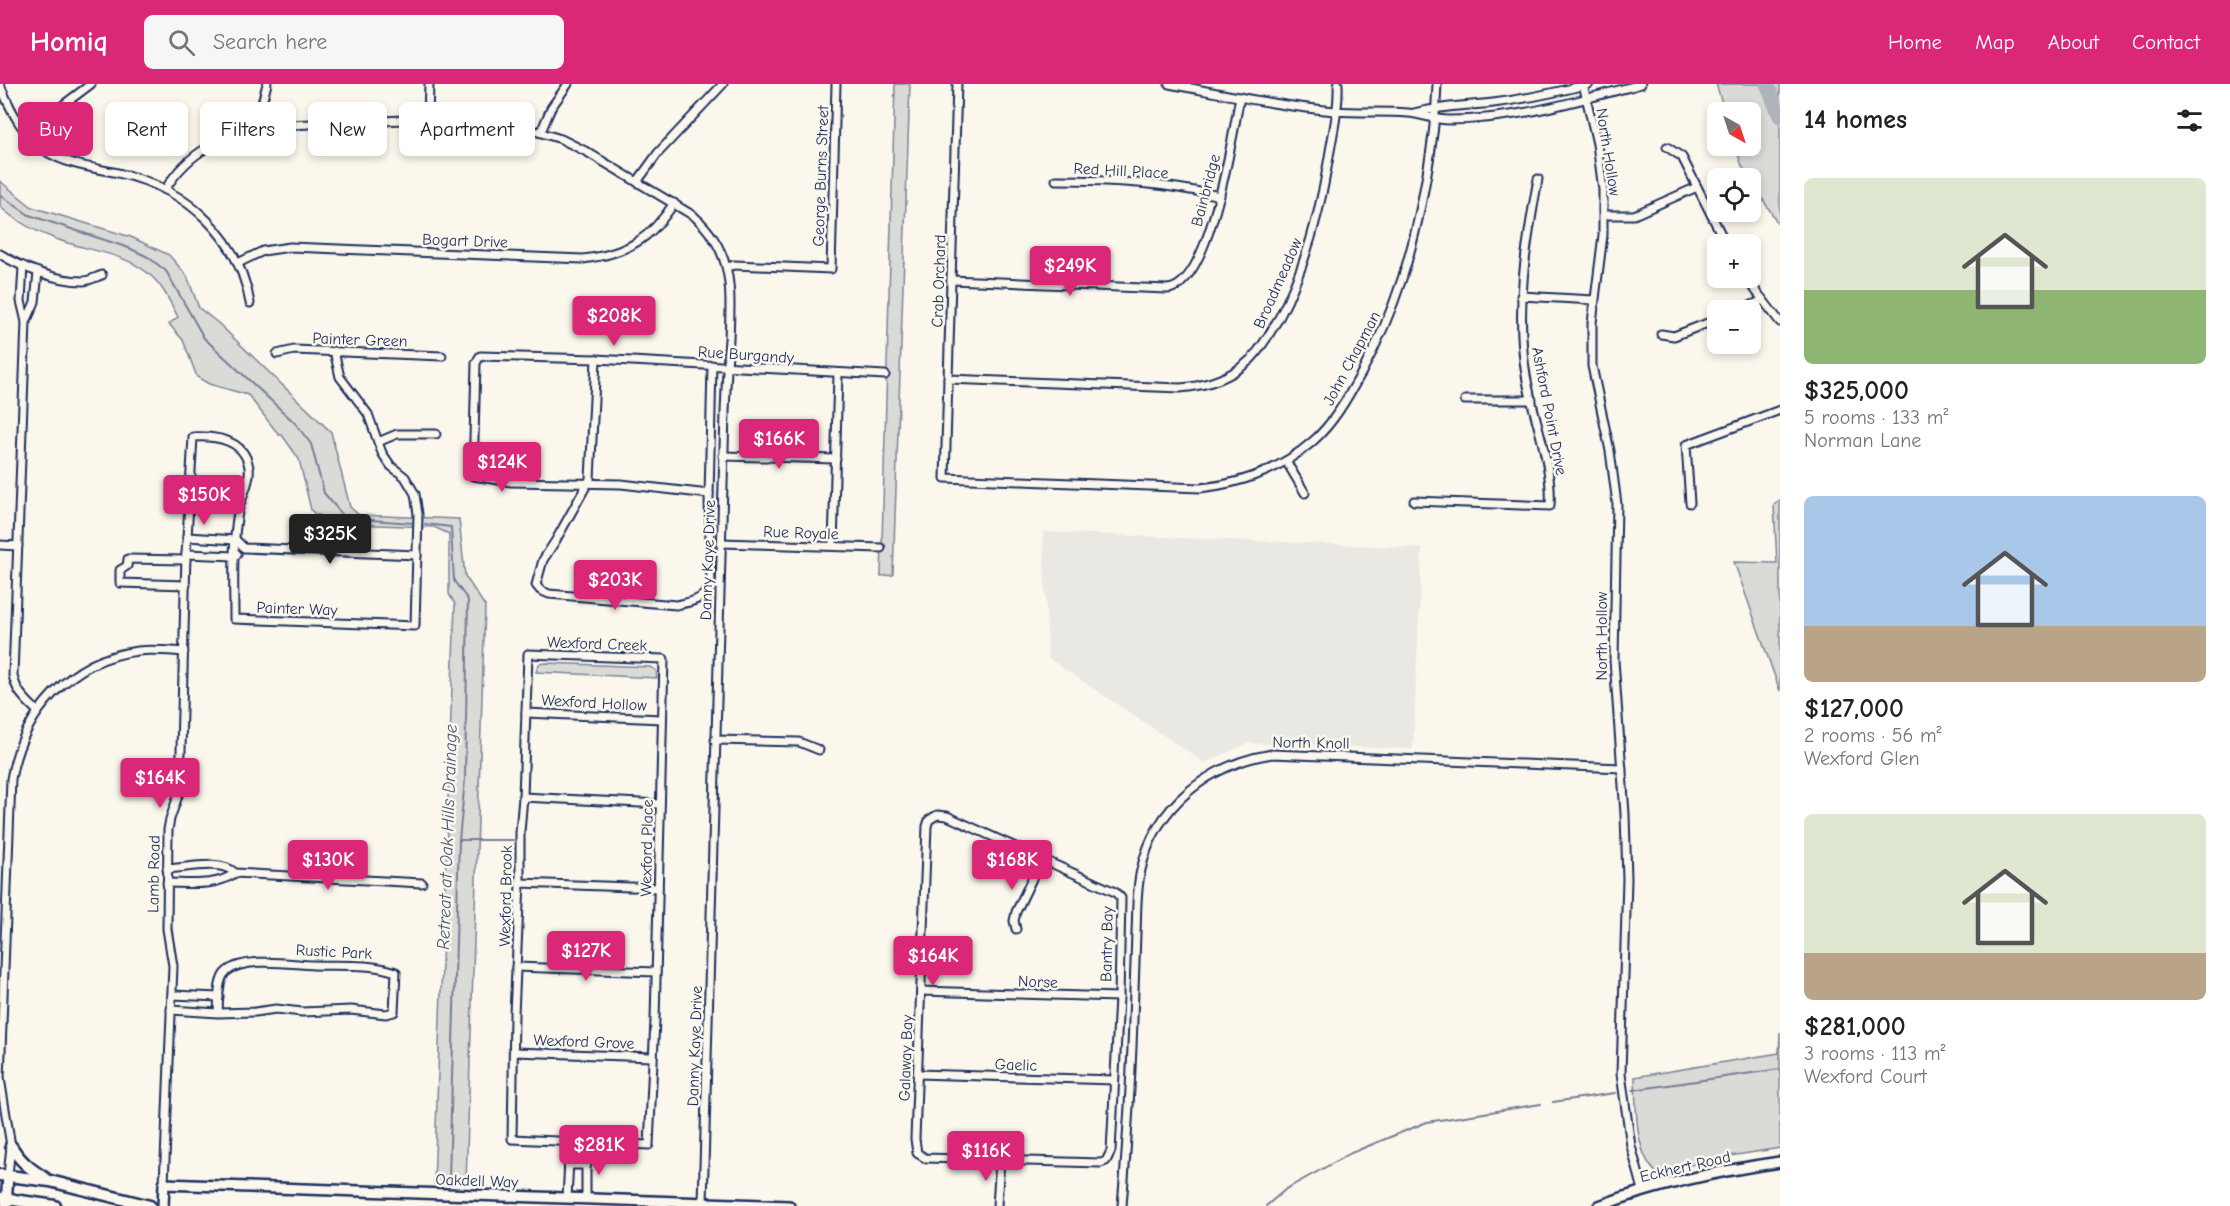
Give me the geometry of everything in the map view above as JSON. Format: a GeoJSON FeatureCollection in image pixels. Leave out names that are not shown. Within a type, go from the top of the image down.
{"type":"FeatureCollection","features":[{"type":"Feature","properties":{"kind":"main road"},"geometry":{"type":"LineString","coordinates":[[11,1146],[17,1157],[28,1168],[50,1181]]}},
{"type":"Feature","properties":{"kind":"main road"},"geometry":{"type":"LineString","coordinates":[[4,1175],[50,1181],[150,1206]]}},
{"type":"Feature","properties":{"kind":"main road"},"geometry":{"type":"LineString","coordinates":[[4,1201],[46,1205]]}},
{"type":"Feature","properties":{"kind":"street"},"geometry":{"type":"LineString","coordinates":[[67,102],[91,84]]}},
{"type":"Feature","properties":{"kind":"street"},"geometry":{"type":"LineString","coordinates":[[262,102],[267,84]]}},
{"type":"Feature","properties":{"kind":"street"},"geometry":{"type":"LineString","coordinates":[[428,102],[429,84]]}},
{"type":"Feature","properties":{"kind":"street"},"geometry":{"type":"LineString","coordinates":[[541,132],[551,108],[568,84]]}},
{"type":"Feature","properties":{"kind":"street"},"geometry":{"type":"LineString","coordinates":[[638,182],[658,153],[723,84]]}},
{"type":"Feature","properties":{"kind":"street","name":"George Burns Street"},"geometry":{"type":"LineString","coordinates":[[727,267],[734,265],[831,269],[836,84]]}},
{"type":"Feature","properties":{"kind":"street","name":"Crab Orchard"},"geometry":{"type":"LineString","coordinates":[[945,478],[957,84]]}},
{"type":"Feature","properties":{"kind":"street"},"geometry":{"type":"LineString","coordinates":[[1169,84],[1284,105],[1337,111],[1412,113],[1436,120],[1520,113],[1587,99],[1641,84]]}},
{"type":"Feature","properties":{"kind":"street","name":"Broadmeadow"},"geometry":{"type":"LineString","coordinates":[[948,379],[1180,388],[1204,385],[1233,373],[1250,360],[1264,344],[1300,274],[1313,237],[1322,198],[1337,111],[1338,84]]}},
{"type":"Feature","properties":{"kind":"street","name":"John Chapman"},"geometry":{"type":"LineString","coordinates":[[945,478],[1200,488],[1239,482],[1286,461],[1311,443],[1336,415],[1353,388],[1384,329],[1402,283],[1420,216],[1436,120],[1437,84]]}},
{"type":"Feature","properties":{"kind":"street"},"geometry":{"type":"LineString","coordinates":[[1412,113],[1436,107],[1495,103],[1558,92],[1585,84]]}},
{"type":"Feature","properties":{"kind":"street","name":"North Hollow"},"geometry":{"type":"LineString","coordinates":[[1585,84],[1598,144],[1604,216],[1594,300],[1592,366],[1610,451],[1617,504],[1614,660],[1628,879],[1621,1074],[1631,1146],[1643,1190]]}},
{"type":"Feature","properties":{"kind":"street"},"geometry":{"type":"LineString","coordinates":[[0,85],[18,120]]}},
{"type":"Feature","properties":{"kind":"street","name":"Bainbridge"},"geometry":{"type":"LineString","coordinates":[[951,280],[1167,289],[1174,289],[1181,285],[1200,252],[1220,196],[1240,97]]}},
{"type":"Feature","properties":{"kind":"street","name":"Danny Kaye Drive"},"geometry":{"type":"LineString","coordinates":[[296,124],[399,119]]}},
{"type":"Feature","properties":{"kind":"street","name":"Danny Kaye Drive"},"geometry":{"type":"LineString","coordinates":[[535,130],[587,152],[693,216],[708,230],[719,247],[727,267],[730,294],[722,488],[703,1203]]}},
{"type":"Feature","properties":{"kind":"street"},"geometry":{"type":"LineString","coordinates":[[1667,147],[1683,157],[1720,234]]}},
{"type":"Feature","properties":{"kind":"street","name":"Danny Kaye Drive"},"geometry":{"type":"LineString","coordinates":[[165,190],[181,169],[200,154]]}},
{"type":"Feature","properties":{"kind":"street"},"geometry":{"type":"LineString","coordinates":[[56,156],[66,161],[122,174],[165,190],[202,214],[217,229],[232,250],[250,303]]}},
{"type":"Feature","properties":{"kind":"street","name":"Ashford Point Drive"},"geometry":{"type":"LineString","coordinates":[[1414,501],[1550,506],[1551,484],[1523,348],[1521,296],[1524,256],[1538,179]]}},
{"type":"Feature","properties":{"kind":"street","name":"Red Hill Place"},"geometry":{"type":"LineString","coordinates":[[1056,180],[1140,181],[1220,196]]}},
{"type":"Feature","properties":{"kind":"street"},"geometry":{"type":"LineString","coordinates":[[1604,216],[1634,215],[1697,186]]}},
{"type":"Feature","properties":{"kind":"street","name":"Bogart Drive"},"geometry":{"type":"LineString","coordinates":[[238,263],[263,251],[291,247],[584,259],[625,249],[659,226],[674,203]]}},
{"type":"Feature","properties":{"kind":"street"},"geometry":{"type":"LineString","coordinates":[[0,254],[38,272],[85,281],[102,275]]}},
{"type":"Feature","properties":{"kind":"street"},"geometry":{"type":"LineString","coordinates":[[23,266],[21,301],[26,322],[13,675],[15,687],[38,711]]}},
{"type":"Feature","properties":{"kind":"street"},"geometry":{"type":"LineString","coordinates":[[26,322],[35,302],[38,272]]}},
{"type":"Feature","properties":{"kind":"street"},"geometry":{"type":"LineString","coordinates":[[1754,288],[1780,322]]}},
{"type":"Feature","properties":{"kind":"street"},"geometry":{"type":"LineString","coordinates":[[1521,296],[1594,300]]}},
{"type":"Feature","properties":{"kind":"street"},"geometry":{"type":"LineString","coordinates":[[1661,334],[1674,336],[1707,323]]}},
{"type":"Feature","properties":{"kind":"street","name":"Painter Green"},"geometry":{"type":"LineString","coordinates":[[277,354],[294,350],[442,356]]}},
{"type":"Feature","properties":{"kind":"street","name":"Painter Way"},"geometry":{"type":"LineString","coordinates":[[193,437],[222,438],[233,443],[243,454],[249,467],[248,483],[238,513],[234,619],[415,626],[418,514],[415,494],[405,477],[388,469],[368,414],[340,377],[334,351]]}},
{"type":"Feature","properties":{"kind":"street","name":"Rue Burgandy"},"geometry":{"type":"LineString","coordinates":[[587,484],[511,482],[473,476],[476,363],[480,356],[596,359],[885,375]]}},
{"type":"Feature","properties":{"kind":"street"},"geometry":{"type":"LineString","coordinates":[[596,359],[590,479],[543,560],[536,585],[540,590],[549,594],[676,605],[696,601],[707,593],[711,585],[709,493],[712,365]]}},
{"type":"Feature","properties":{"kind":"street"},"geometry":{"type":"LineString","coordinates":[[832,546],[838,374]]}},
{"type":"Feature","properties":{"kind":"street"},"geometry":{"type":"LineString","coordinates":[[1465,400],[1532,400]]}},
{"type":"Feature","properties":{"kind":"street"},"geometry":{"type":"LineString","coordinates":[[1690,503],[1686,444],[1780,410]]}},
{"type":"Feature","properties":{"kind":"street"},"geometry":{"type":"LineString","coordinates":[[378,442],[397,434],[436,434]]}},
{"type":"Feature","properties":{"kind":"street","name":"Lamb Road"},"geometry":{"type":"LineString","coordinates":[[163,1206],[173,966],[167,929],[167,869],[170,819],[180,790],[186,557],[193,437]]}},
{"type":"Feature","properties":{"kind":"street"},"geometry":{"type":"LineString","coordinates":[[723,456],[836,459]]}},
{"type":"Feature","properties":{"kind":"street"},"geometry":{"type":"LineString","coordinates":[[1286,461],[1305,493]]}},
{"type":"Feature","properties":{"kind":"street"},"geometry":{"type":"LineString","coordinates":[[587,484],[621,484],[709,493],[722,499]]}},
{"type":"Feature","properties":{"kind":"street"},"geometry":{"type":"LineString","coordinates":[[709,493],[722,488]]}},
{"type":"Feature","properties":{"kind":"street"},"geometry":{"type":"LineString","coordinates":[[187,537],[236,540],[244,548],[417,555]]}},
{"type":"Feature","properties":{"kind":"street","name":"Rue Royale"},"geometry":{"type":"LineString","coordinates":[[721,543],[881,548]]}},
{"type":"Feature","properties":{"kind":"street"},"geometry":{"type":"LineString","coordinates":[[0,545],[18,546]]}},
{"type":"Feature","properties":{"kind":"street"},"geometry":{"type":"LineString","coordinates":[[186,585],[120,583],[120,570],[127,566],[128,559],[235,556],[244,548]]}},
{"type":"Feature","properties":{"kind":"street"},"geometry":{"type":"LineString","coordinates":[[4,1201],[4,1175],[11,1146],[0,1079],[10,779],[14,757],[38,711],[67,682],[93,665],[137,651],[184,652]]}},
{"type":"Feature","properties":{"kind":"street","name":"Wexford Creek"},"geometry":{"type":"LineString","coordinates":[[528,654],[664,659]]}},
{"type":"Feature","properties":{"kind":"street","name":"Wexford Brook"},"geometry":{"type":"LineString","coordinates":[[528,654],[520,832],[512,1139],[570,1142]]}},
{"type":"Feature","properties":{"kind":"street","name":"Wexford Place"},"geometry":{"type":"LineString","coordinates":[[586,1143],[649,1145],[652,1057],[656,1020],[664,659]]}},
{"type":"Feature","properties":{"kind":"street","name":"Wexford Hollow"},"geometry":{"type":"LineString","coordinates":[[526,713],[662,719]]}},
{"type":"Feature","properties":{"kind":"street"},"geometry":{"type":"LineString","coordinates":[[715,740],[799,741],[819,750]]}},
{"type":"Feature","properties":{"kind":"street","name":"North Knoll"},"geometry":{"type":"LineString","coordinates":[[1122,1206],[1141,870],[1146,851],[1159,825],[1168,811],[1191,788],[1204,778],[1234,763],[1272,754],[1622,768]]}},
{"type":"Feature","properties":{"kind":"street"},"geometry":{"type":"LineString","coordinates":[[523,797],[660,804]]}},
{"type":"Feature","properties":{"kind":"street","name":"Bantry Bay"},"geometry":{"type":"LineString","coordinates":[[932,818],[937,815],[947,816],[1115,892],[1121,898],[1119,997],[1111,1151],[1106,1161],[1101,1164],[1000,1160]]}},
{"type":"Feature","properties":{"kind":"street","name":"Galaway Bay"},"geometry":{"type":"LineString","coordinates":[[932,818],[927,826],[915,1139],[917,1153],[925,1158],[1000,1160]]}},
{"type":"Feature","properties":{"kind":"street"},"geometry":{"type":"LineString","coordinates":[[1016,929],[1014,921],[1016,912],[1042,858]]}},
{"type":"Feature","properties":{"kind":"street"},"geometry":{"type":"LineString","coordinates":[[167,869],[218,865],[231,868],[235,873]]}},
{"type":"Feature","properties":{"kind":"street"},"geometry":{"type":"LineString","coordinates":[[167,883],[216,882],[235,873],[422,883]]}},
{"type":"Feature","properties":{"kind":"street"},"geometry":{"type":"LineString","coordinates":[[520,883],[658,888]]}},
{"type":"Feature","properties":{"kind":"street","name":"Rustic Park"},"geometry":{"type":"LineString","coordinates":[[171,1010],[218,1013],[276,1009],[311,1012],[351,1010],[386,1014],[394,1012],[396,972],[356,964],[261,962],[227,971],[222,978],[218,1013]]}},
{"type":"Feature","properties":{"kind":"street"},"geometry":{"type":"LineString","coordinates":[[516,967],[656,972]]}},
{"type":"Feature","properties":{"kind":"street","name":"Norse"},"geometry":{"type":"LineString","coordinates":[[921,991],[1119,997]]}},
{"type":"Feature","properties":{"kind":"street"},"geometry":{"type":"LineString","coordinates":[[172,995],[219,997]]}},
{"type":"Feature","properties":{"kind":"street"},"geometry":{"type":"LineString","coordinates":[[192,1011],[193,996]]}},
{"type":"Feature","properties":{"kind":"street","name":"Wexford Grove"},"geometry":{"type":"LineString","coordinates":[[515,1052],[652,1057]]}},
{"type":"Feature","properties":{"kind":"street","name":"Gaelic"},"geometry":{"type":"LineString","coordinates":[[917,1074],[1114,1080]]}},
{"type":"Feature","properties":{"kind":"street"},"geometry":{"type":"LineString","coordinates":[[567,1198],[570,1142],[586,1143],[586,1198]]}},
{"type":"Feature","properties":{"kind":"street"},"geometry":{"type":"LineString","coordinates":[[997,1206],[1000,1160]]}},
{"type":"Feature","properties":{"kind":"street","name":"Eckhert Road"},"geometry":{"type":"LineString","coordinates":[[1599,1206],[1643,1190],[1703,1175],[1780,1162]]}},
{"type":"Feature","properties":{"kind":"street"},"geometry":{"type":"LineString","coordinates":[[568,1165],[587,1165]]}},
{"type":"Feature","properties":{"kind":"street","name":"Oakdell Way"},"geometry":{"type":"LineString","coordinates":[[164,1184],[789,1206]]}},
{"type":"Feature","properties":{"kind":"shaded area"},"geometry":{"type":"Polygon","coordinates":[[[895,84],[910,84],[893,575],[881,576],[895,84]]]}},
{"type":"Feature","properties":{"kind":"shaded area"},"geometry":{"type":"Polygon","coordinates":[[[1716,84],[1780,84],[1780,227],[1761,196],[1761,168],[1743,168],[1738,156],[1761,156],[1761,102],[1722,102],[1716,84]]]}},
{"type":"Feature","properties":{"kind":"shaded area"},"geometry":{"type":"Polygon","coordinates":[[[0,181],[32,207],[131,237],[169,255],[187,276],[199,308],[218,323],[331,432],[350,507],[359,515],[459,519],[465,576],[485,606],[466,1183],[434,1184],[455,604],[449,594],[449,534],[434,527],[348,524],[346,544],[337,544],[338,521],[315,514],[311,510],[299,459],[282,435],[279,435],[248,395],[209,384],[197,377],[183,340],[169,324],[178,317],[155,279],[129,261],[56,239],[19,221],[0,207],[0,181]]]}},
{"type":"Feature","properties":{"kind":"shaded area"},"geometry":{"type":"Polygon","coordinates":[[[1780,500],[1780,691],[1734,562],[1777,563],[1774,505],[1780,500]]]}},
{"type":"Feature","properties":{"kind":"shaded area"},"geometry":{"type":"Polygon","coordinates":[[[1043,532],[1422,548],[1413,749],[1248,743],[1205,763],[1048,658],[1043,532]]]}},
{"type":"Feature","properties":{"kind":"shaded area"},"geometry":{"type":"Polygon","coordinates":[[[539,664],[650,667],[656,670],[657,678],[536,672],[539,664]]]}},
{"type":"Feature","properties":{"kind":"shaded area"},"geometry":{"type":"Polygon","coordinates":[[[1780,1032],[1780,1148],[1724,1157],[1657,1173],[1649,1165],[1640,1141],[1636,1114],[1635,1077],[1779,1053],[1780,1032]]]}},
{"type":"Feature","properties":{"kind":"waterway"},"geometry":{"type":"LineString","coordinates":[[1767,84],[1780,116]]}},
{"type":"Feature","properties":{"kind":"waterway"},"geometry":{"type":"LineString","coordinates":[[0,195],[29,215],[129,248],[148,257],[166,271],[204,338],[295,423],[311,444],[324,493],[345,518],[412,523]]}},
{"type":"Feature","properties":{"kind":"waterway","name":"Retreat at Oak Hills Drainage"},"geometry":{"type":"LineString","coordinates":[[425,524],[451,527],[454,581],[468,600],[465,780],[459,840],[449,1179]]}},
{"type":"Feature","properties":{"kind":"waterway"},"geometry":{"type":"LineString","coordinates":[[459,840],[513,840]]}},
{"type":"Feature","properties":{"kind":"waterway"},"geometry":{"type":"LineString","coordinates":[[1633,1090],[1780,1069]]}},
{"type":"Feature","properties":{"kind":"waterway"},"geometry":{"type":"LineString","coordinates":[[1553,1102],[1615,1093]]}},
{"type":"Feature","properties":{"kind":"waterway"},"geometry":{"type":"LineString","coordinates":[[1266,1206],[1286,1189],[1351,1153],[1427,1122],[1541,1104]]}}]}
